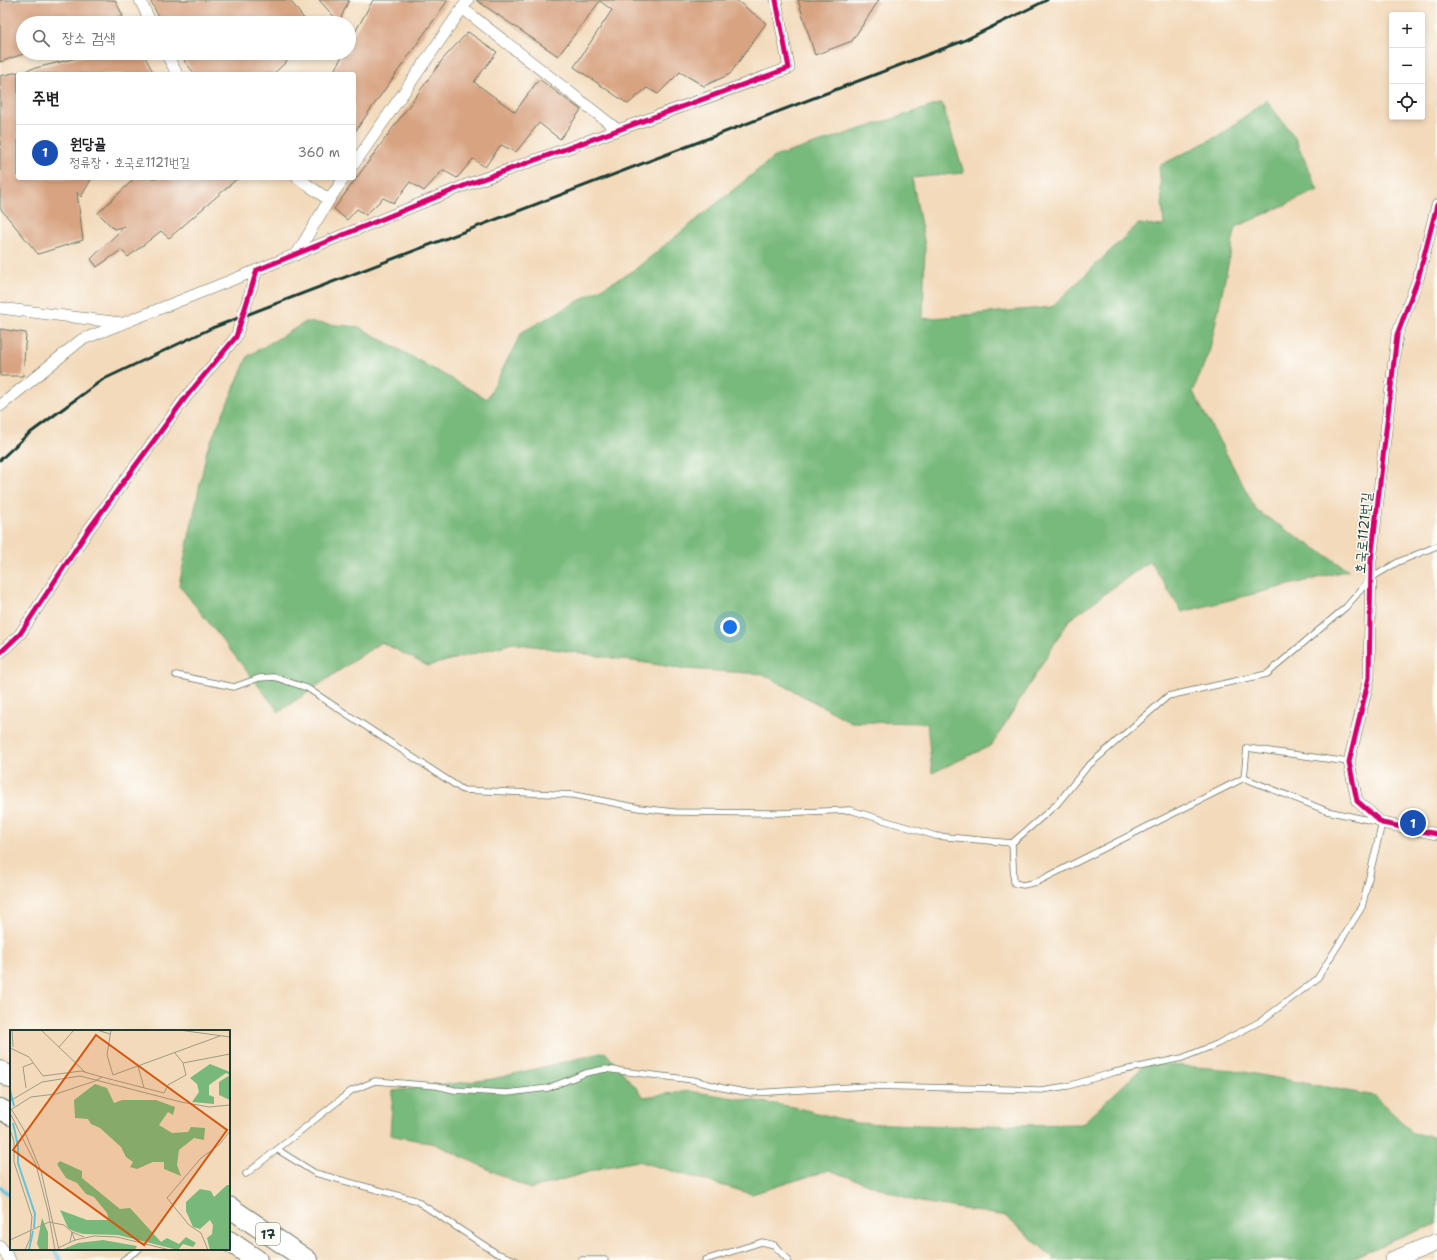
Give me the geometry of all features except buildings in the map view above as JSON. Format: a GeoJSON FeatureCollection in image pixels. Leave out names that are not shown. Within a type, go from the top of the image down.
{"type":"FeatureCollection","features":[{"type":"Feature","properties":{"kind":"highway"},"geometry":{"type":"LineString","coordinates":[[0,1072],[10,1077]]}},
{"type":"Feature","properties":{"kind":"highway"},"geometry":{"type":"LineString","coordinates":[[0,1108],[10,1113]]}},
{"type":"Feature","properties":{"kind":"highway","name":"17"},"geometry":{"type":"LineString","coordinates":[[230,1208],[307,1260]]}},
{"type":"Feature","properties":{"kind":"highway","name":"17"},"geometry":{"type":"LineString","coordinates":[[230,1242],[257,1260]]}},
{"type":"Feature","properties":{"kind":"main road"},"geometry":{"type":"LineString","coordinates":[[1393,1260],[1437,1242]]}},
{"type":"Feature","properties":{"kind":"main road"},"geometry":{"type":"LineString","coordinates":[[1422,1260],[1437,1254]]}},
{"type":"Feature","properties":{"kind":"street"},"geometry":{"type":"LineString","coordinates":[[140,0],[148,16]]}},
{"type":"Feature","properties":{"kind":"street"},"geometry":{"type":"LineString","coordinates":[[0,406],[82,340],[466,185],[789,68],[776,0]]}},
{"type":"Feature","properties":{"kind":"street"},"geometry":{"type":"LineString","coordinates":[[356,161],[465,4],[618,130]]}},
{"type":"Feature","properties":{"kind":"street"},"geometry":{"type":"LineString","coordinates":[[170,60],[176,72]]}},
{"type":"Feature","properties":{"kind":"street"},"geometry":{"type":"LineString","coordinates":[[301,180],[329,200]]}},
{"type":"Feature","properties":{"kind":"street"},"geometry":{"type":"LineString","coordinates":[[296,254],[343,180]]}},
{"type":"Feature","properties":{"kind":"street","name":"호국로1121번길"},"geometry":{"type":"LineString","coordinates":[[1382,823],[1357,801],[1349,762],[1369,678],[1372,578],[1371,560],[1397,335],[1418,279],[1437,205]]}},
{"type":"Feature","properties":{"kind":"street"},"geometry":{"type":"LineString","coordinates":[[0,653],[20,634],[89,529],[186,397],[236,337],[257,270]]}},
{"type":"Feature","properties":{"kind":"street"},"geometry":{"type":"LineString","coordinates":[[0,308],[123,323]]}},
{"type":"Feature","properties":{"kind":"street"},"geometry":{"type":"LineString","coordinates":[[1382,823],[1437,834]]}},
{"type":"Feature","properties":{"kind":"street"},"geometry":{"type":"LineString","coordinates":[[0,1246],[10,1260]]}},
{"type":"Feature","properties":{"kind":"lane"},"geometry":{"type":"LineString","coordinates":[[176,675],[234,687],[260,678],[274,677],[307,688],[463,790],[574,795],[639,808],[675,812],[778,813],[850,810],[936,836],[1012,843],[1057,804],[1086,768],[1168,696],[1267,674],[1346,607],[1372,578],[1398,562],[1437,546]]}},
{"type":"Feature","properties":{"kind":"lane"},"geometry":{"type":"LineString","coordinates":[[1244,778],[1247,748],[1349,762]]}},
{"type":"Feature","properties":{"kind":"lane"},"geometry":{"type":"LineString","coordinates":[[246,1174],[351,1091],[375,1081],[437,1086],[454,1090],[507,1093],[548,1088],[586,1073],[605,1069],[693,1080],[723,1088],[751,1093],[867,1086],[1041,1090],[1068,1086],[1115,1072],[1182,1058],[1217,1044],[1262,1021],[1317,979],[1362,907],[1382,823],[1327,811],[1244,778],[1037,882],[1024,885],[1014,883],[1012,843]]}},
{"type":"Feature","properties":{"kind":"lane"},"geometry":{"type":"LineString","coordinates":[[278,1150],[315,1174],[416,1200],[496,1253],[515,1260]]}},
{"type":"Feature","properties":{"kind":"lane"},"geometry":{"type":"LineString","coordinates":[[705,1260],[762,1242],[774,1245],[788,1260]]}},
{"type":"Feature","properties":{"kind":"lane"},"geometry":{"type":"LineString","coordinates":[[123,1260],[138,1250]]}},
{"type":"Feature","properties":{"kind":"lane"},"geometry":{"type":"LineString","coordinates":[[581,1260],[606,1260]]}},
{"type":"Feature","properties":{"kind":"green space"},"geometry":{"type":"Polygon","coordinates":[[[1266,100],[1294,136],[1318,190],[1236,227],[1210,349],[1193,392],[1257,511],[1349,570],[1182,612],[1150,561],[1069,620],[992,745],[932,773],[927,723],[851,722],[763,674],[686,669],[513,643],[428,666],[381,642],[279,712],[179,585],[207,450],[248,356],[306,322],[359,327],[487,399],[522,332],[633,271],[774,157],[942,103],[964,173],[912,178],[925,246],[923,319],[1052,307],[1138,224],[1164,226],[1159,166],[1222,134],[1266,100]]]}},
{"type":"Feature","properties":{"kind":"green space"},"geometry":{"type":"Polygon","coordinates":[[[605,1052],[644,1097],[689,1091],[794,1107],[856,1123],[953,1126],[1082,1124],[1147,1063],[1233,1070],[1375,1096],[1413,1133],[1437,1138],[1437,1223],[1346,1260],[1052,1260],[1054,1258],[1005,1216],[915,1201],[829,1170],[752,1194],[637,1161],[602,1168],[530,1189],[435,1144],[390,1135],[393,1091],[493,1079],[605,1052]]]}},
{"type":"Feature","properties":{"kind":"waterway"},"geometry":{"type":"LineString","coordinates":[[0,1187],[10,1195]]}},
{"type":"Feature","properties":{"kind":"waterway"},"geometry":{"type":"LineString","coordinates":[[54,1250],[61,1260]]}},
{"type":"Feature","properties":{"kind":"railway"},"geometry":{"type":"LineString","coordinates":[[0,460],[26,436],[102,380],[212,328],[963,41],[1047,0]]}},
{"type":"Feature","properties":{"kind":"cycle path"},"geometry":{"type":"LineString","coordinates":[[0,653],[20,634],[89,529],[186,397],[236,337],[257,270],[466,185],[789,68],[776,0]]}},
{"type":"Feature","properties":{"kind":"cycle path"},"geometry":{"type":"LineString","coordinates":[[1437,205],[1418,279],[1397,335],[1371,561],[1369,678],[1349,762],[1357,801],[1382,823],[1437,834]]}},
{"type":"Feature","properties":{"kind":"place","name":"원당골"},"geometry":{"type":"Point","coordinates":[1413,823]}}]}
